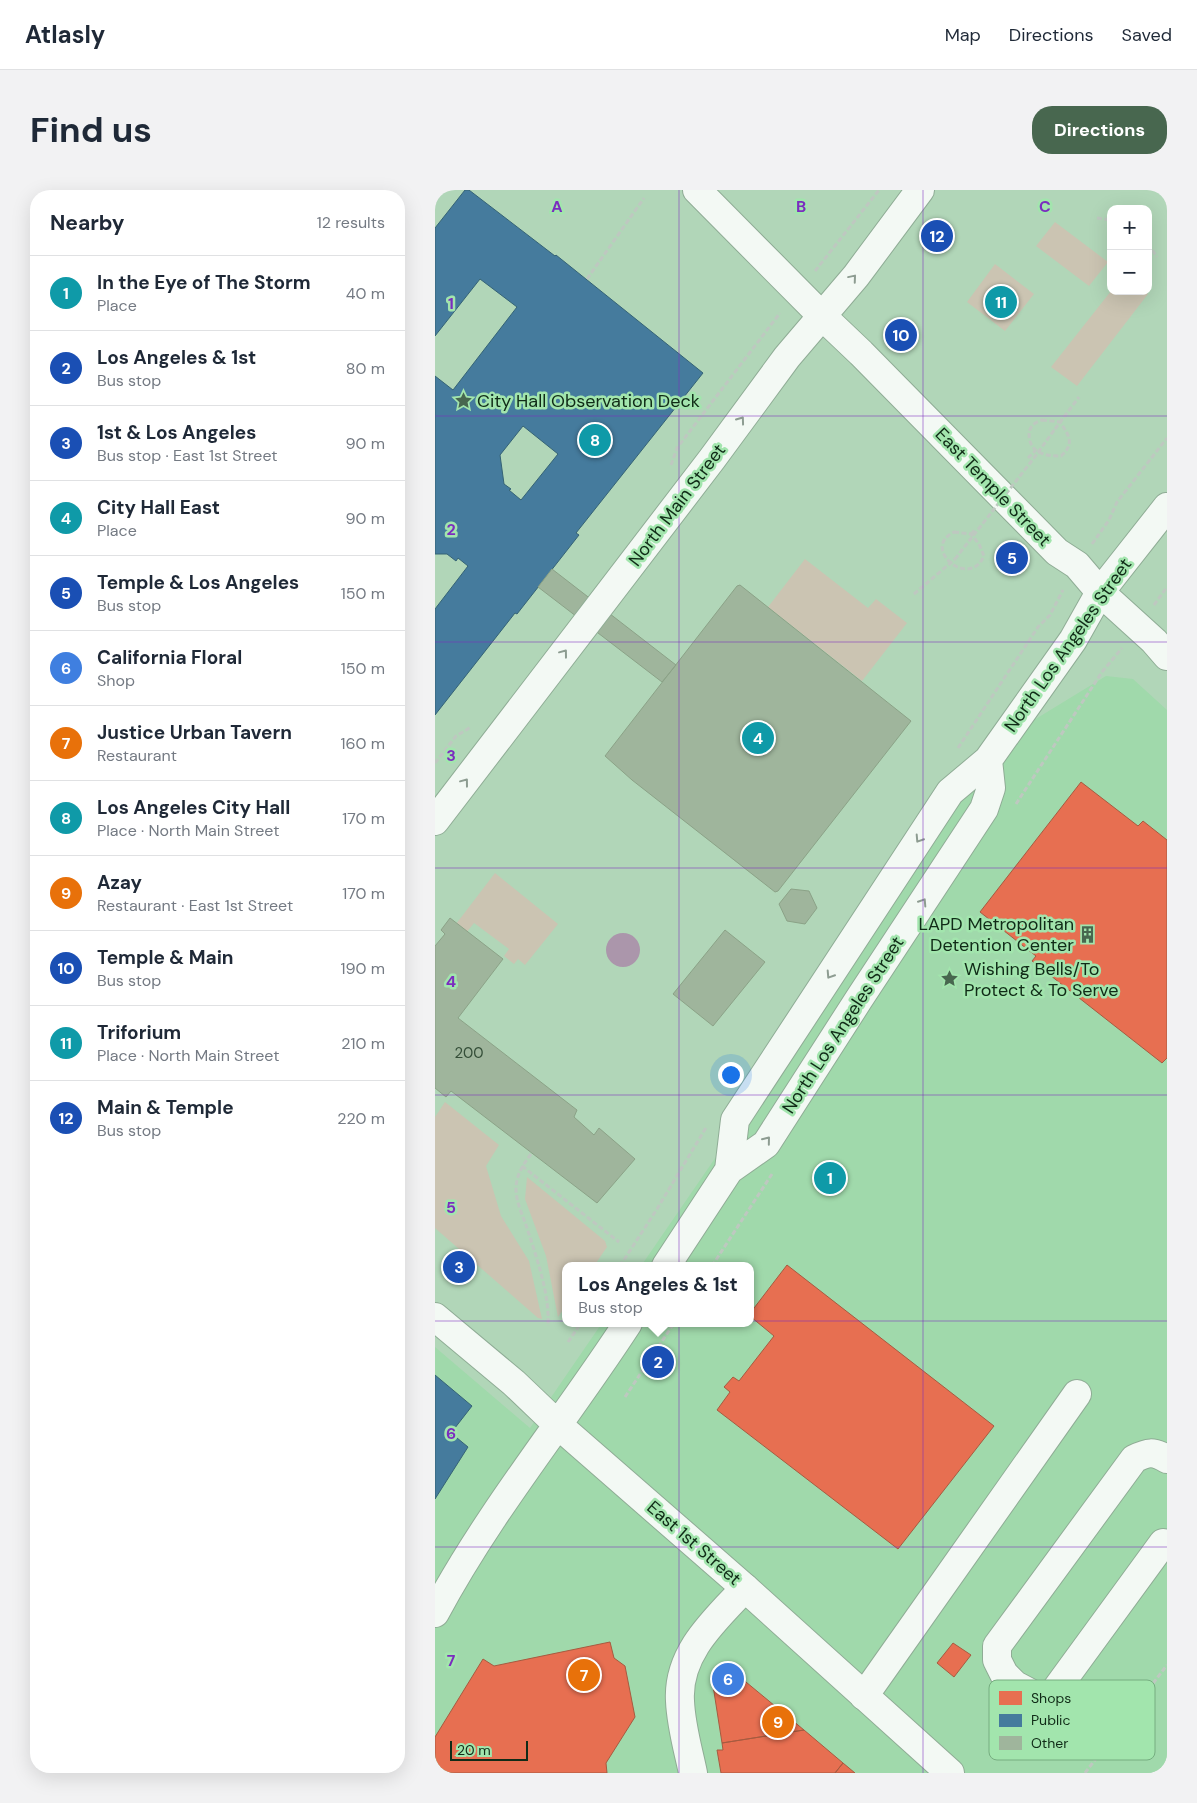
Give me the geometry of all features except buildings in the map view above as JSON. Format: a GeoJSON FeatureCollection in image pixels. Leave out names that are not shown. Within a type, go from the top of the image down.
{"type":"FeatureCollection","features":[{"type":"Feature","properties":{"kind":"main road","name":"East Temple Street"},"geometry":{"type":"LineString","coordinates":[[697,190],[821,315],[867,358],[1057,552],[1077,565],[1100,592],[1154,641],[1167,656]]}},
{"type":"Feature","properties":{"kind":"main road","name":"North Main Street"},"geometry":{"type":"LineString","coordinates":[[435,821],[712,459],[787,357],[856,276],[920,190]]}},
{"type":"Feature","properties":{"kind":"main road","name":"North Los Angeles Street"},"geometry":{"type":"LineString","coordinates":[[729,1170],[735,1120],[950,792],[988,760],[1073,640],[1100,592],[1167,507]]}},
{"type":"Feature","properties":{"kind":"main road","name":"North Los Angeles Street"},"geometry":{"type":"LineString","coordinates":[[669,1262],[729,1170],[766,1144],[984,809],[991,788],[988,760]]}},
{"type":"Feature","properties":{"kind":"main road","name":"East 1st Street"},"geometry":{"type":"LineString","coordinates":[[435,1317],[514,1383],[557,1424],[745,1588],[950,1773]]}},
{"type":"Feature","properties":{"kind":"main road"},"geometry":{"type":"LineString","coordinates":[[435,1613],[449,1586],[519,1479],[597,1371],[625,1327]]}},
{"type":"Feature","properties":{"kind":"main road"},"geometry":{"type":"LineString","coordinates":[[863,1696],[1077,1394]]}},
{"type":"Feature","properties":{"kind":"main road"},"geometry":{"type":"LineString","coordinates":[[1010,1680],[997,1660],[997,1646],[1134,1459],[1147,1452],[1167,1459]]}},
{"type":"Feature","properties":{"kind":"main road"},"geometry":{"type":"LineString","coordinates":[[1063,1680],[1163,1542]]}},
{"type":"Feature","properties":{"kind":"main road"},"geometry":{"type":"LineString","coordinates":[[693,1773],[682,1721],[681,1683],[687,1662],[695,1645],[707,1629],[745,1588]]}},
{"type":"Feature","properties":{"kind":"path"},"geometry":{"type":"LineString","coordinates":[[831,252],[879,190]]}},
{"type":"Feature","properties":{"kind":"path"},"geometry":{"type":"LineString","coordinates":[[587,279],[644,198]]}},
{"type":"Feature","properties":{"kind":"path"},"geometry":{"type":"LineString","coordinates":[[1097,218],[1107,219]]}},
{"type":"Feature","properties":{"kind":"path"},"geometry":{"type":"LineString","coordinates":[[1152,249],[1157,256]]}},
{"type":"Feature","properties":{"kind":"path"},"geometry":{"type":"LineString","coordinates":[[914,594],[955,559],[1079,397]]}},
{"type":"Feature","properties":{"kind":"path"},"geometry":{"type":"LineString","coordinates":[[1042,420],[1060,422],[1069,436],[1067,451],[1061,456],[1051,456],[1035,451],[1029,441],[1029,432],[1032,425],[1042,420]]}},
{"type":"Feature","properties":{"kind":"path"},"geometry":{"type":"LineString","coordinates":[[1117,502],[1167,438]]}},
{"type":"Feature","properties":{"kind":"path"},"geometry":{"type":"LineString","coordinates":[[1028,458],[1035,451]]}},
{"type":"Feature","properties":{"kind":"path"},"geometry":{"type":"LineString","coordinates":[[971,534],[976,528]]}},
{"type":"Feature","properties":{"kind":"path"},"geometry":{"type":"LineString","coordinates":[[954,532],[971,534],[982,550],[981,563],[975,568],[967,569],[950,564],[943,552],[943,541],[949,534],[954,532]]}},
{"type":"Feature","properties":{"kind":"path"},"geometry":{"type":"LineString","coordinates":[[531,1154],[518,1175],[517,1199],[537,1260],[549,1316],[548,1326]]}},
{"type":"Feature","properties":{"kind":"path"},"geometry":{"type":"LineString","coordinates":[[523,1166],[619,1242]]}},
{"type":"Feature","properties":{"kind":"path"},"geometry":{"type":"LineString","coordinates":[[568,1342],[578,1327]]}},
{"type":"Feature","properties":{"kind":"path"},"geometry":{"type":"LineString","coordinates":[[625,1398],[671,1327]]}},
{"type":"Feature","properties":{"kind":"path"},"geometry":{"type":"LineString","coordinates":[[1155,1680],[1167,1664]]}},
{"type":"Feature","properties":{"kind":"path"},"geometry":{"type":"LineString","coordinates":[[1085,1773],[1095,1760]]}},
{"type":"Feature","properties":{"kind":"shaded area"},"geometry":{"type":"Polygon","coordinates":[[[1055,222],[1107,261],[1107,263],[1089,286],[1036,246],[1055,222]]]}},
{"type":"Feature","properties":{"kind":"shaded area"},"geometry":{"type":"Polygon","coordinates":[[[995,264],[1034,294],[1005,331],[967,302],[995,264]]]}},
{"type":"Feature","properties":{"kind":"shaded area"},"geometry":{"type":"Polygon","coordinates":[[[1108,295],[1147,295],[1077,386],[1051,367],[1108,295]]]}},
{"type":"Feature","properties":{"kind":"shaded area"},"geometry":{"type":"Polygon","coordinates":[[[805,559],[868,608],[876,599],[907,623],[862,681],[768,607],[805,559]]]}},
{"type":"Feature","properties":{"kind":"shaded area"},"geometry":{"type":"Polygon","coordinates":[[[1106,676],[1133,679],[1167,710],[1167,1773],[435,1773],[435,1347],[530,1428],[599,1327],[754,1327],[754,1262],[644,1262],[1003,739],[1106,676]]]}},
{"type":"Feature","properties":{"kind":"shaded area"},"geometry":{"type":"Polygon","coordinates":[[[495,873],[558,924],[525,965],[518,959],[514,964],[504,956],[509,949],[474,923],[466,933],[456,924],[495,873]]]}},
{"type":"Feature","properties":{"kind":"shaded area"},"geometry":{"type":"Polygon","coordinates":[[[623,933],[635,938],[640,950],[635,962],[623,967],[611,962],[606,950],[611,938],[623,933]]]}},
{"type":"Feature","properties":{"kind":"shaded area"},"geometry":{"type":"Polygon","coordinates":[[[445,1102],[499,1145],[486,1166],[501,1216],[529,1261],[542,1319],[538,1318],[435,1228],[435,1117],[445,1102]]]}},
{"type":"Feature","properties":{"kind":"shaded area"},"geometry":{"type":"Polygon","coordinates":[[[527,1177],[605,1241],[607,1247],[597,1262],[562,1262],[562,1311],[558,1317],[546,1256],[525,1199],[527,1177]]]}},
{"type":"Feature","properties":{"kind":"place","name":"Main & Temple"},"geometry":{"type":"Point","coordinates":[937,236]}},
{"type":"Feature","properties":{"kind":"place","name":"Triforium"},"geometry":{"type":"Point","coordinates":[1001,302]}},
{"type":"Feature","properties":{"kind":"place","name":"Temple & Main"},"geometry":{"type":"Point","coordinates":[901,335]}},
{"type":"Feature","properties":{"kind":"place","name":"City Hall Observation Deck"},"geometry":{"type":"Point","coordinates":[463,401]}},
{"type":"Feature","properties":{"kind":"place","name":"Los Angeles City Hall"},"geometry":{"type":"Point","coordinates":[595,440]}},
{"type":"Feature","properties":{"kind":"place","name":"Temple & Los Angeles"},"geometry":{"type":"Point","coordinates":[1012,558]}},
{"type":"Feature","properties":{"kind":"place","name":"City Hall East"},"geometry":{"type":"Point","coordinates":[758,738]}},
{"type":"Feature","properties":{"kind":"place","name":"LAPD Metropolitan Detention Center"},"geometry":{"type":"Point","coordinates":[1088,934]}},
{"type":"Feature","properties":{"kind":"place","name":"Wishing Bells/To Protect & To Serve"},"geometry":{"type":"Point","coordinates":[950,979]}},
{"type":"Feature","properties":{"kind":"place","name":"In the Eye of The Storm"},"geometry":{"type":"Point","coordinates":[830,1178]}},
{"type":"Feature","properties":{"kind":"place","name":"1st & Los Angeles"},"geometry":{"type":"Point","coordinates":[459,1267]}},
{"type":"Feature","properties":{"kind":"place","name":"Los Angeles & 1st"},"geometry":{"type":"Point","coordinates":[658,1362]}},
{"type":"Feature","properties":{"kind":"place","name":"Justice Urban Tavern"},"geometry":{"type":"Point","coordinates":[584,1675]}},
{"type":"Feature","properties":{"kind":"place","name":"California Floral"},"geometry":{"type":"Point","coordinates":[728,1679]}},
{"type":"Feature","properties":{"kind":"place","name":"Azay"},"geometry":{"type":"Point","coordinates":[778,1722]}}]}
